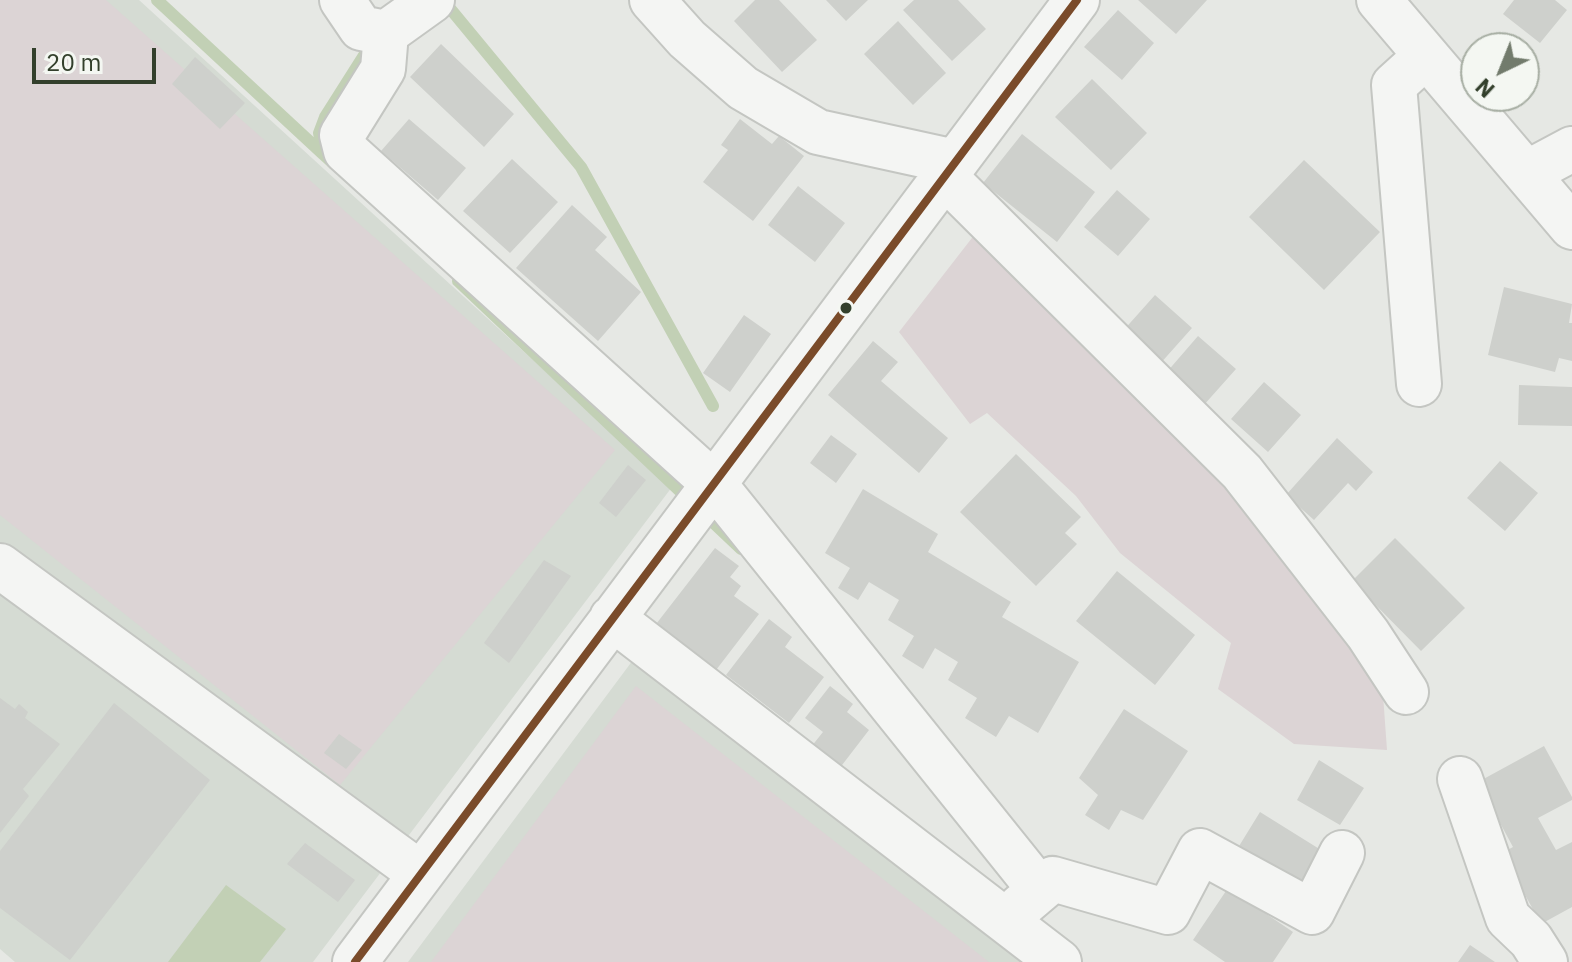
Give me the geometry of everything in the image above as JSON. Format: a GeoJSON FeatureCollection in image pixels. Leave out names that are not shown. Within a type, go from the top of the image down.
{"type":"FeatureCollection","features":[{"type":"Feature","properties":{"kind":"street"},"geometry":{"type":"LineString","coordinates":[[342,0],[361,28],[386,33],[432,0]]}},
{"type":"Feature","properties":{"kind":"street"},"geometry":{"type":"LineString","coordinates":[[652,0],[687,39],[743,88],[818,132],[950,169],[1242,472],[1368,634],[1406,692]]}},
{"type":"Feature","properties":{"kind":"street"},"geometry":{"type":"LineString","coordinates":[[355,962],[1077,0]]}},
{"type":"Feature","properties":{"kind":"street"},"geometry":{"type":"LineString","coordinates":[[1379,0],[1572,227]]}},
{"type":"Feature","properties":{"kind":"street"},"geometry":{"type":"LineString","coordinates":[[386,33],[383,69],[342,135],[346,151],[714,484],[1040,890]]}},
{"type":"Feature","properties":{"kind":"street"},"geometry":{"type":"LineString","coordinates":[[1419,384],[1394,85],[1426,56]]}},
{"type":"Feature","properties":{"kind":"street"},"geometry":{"type":"LineString","coordinates":[[1527,173],[1572,149]]}},
{"type":"Feature","properties":{"kind":"street"},"geometry":{"type":"LineString","coordinates":[[0,566],[421,874]]}},
{"type":"Feature","properties":{"kind":"street"},"geometry":{"type":"LineString","coordinates":[[612,618],[1059,962]]}},
{"type":"Feature","properties":{"kind":"street"},"geometry":{"type":"LineString","coordinates":[[1460,779],[1508,918],[1531,940],[1545,962]]}},
{"type":"Feature","properties":{"kind":"street"},"geometry":{"type":"LineString","coordinates":[[1005,920],[1053,879],[1168,912],[1200,851],[1312,912],[1342,853]]}},
{"type":"Feature","properties":{"kind":"shaded area"},"geometry":{"type":"Polygon","coordinates":[[[0,0],[139,0],[672,487],[313,962],[15,962],[0,949],[0,0]]]}},
{"type":"Feature","properties":{"kind":"shaded area"},"geometry":{"type":"Polygon","coordinates":[[[0,0],[106,0],[615,450],[340,785],[0,515],[0,0]]]}},
{"type":"Feature","properties":{"kind":"shaded area"},"geometry":{"type":"Polygon","coordinates":[[[975,234],[1111,375],[1270,530],[1382,681],[1387,750],[1294,744],[1218,689],[1231,643],[1120,553],[1076,496],[987,413],[970,424],[899,332],[975,234]]]}},
{"type":"Feature","properties":{"kind":"shaded area"},"geometry":{"type":"Polygon","coordinates":[[[633,660],[1024,962],[408,962],[633,660]]]}},
{"type":"Feature","properties":{"kind":"shaded area"},"geometry":{"type":"Polygon","coordinates":[[[636,686],[989,962],[431,962],[636,686]]]}},
{"type":"Feature","properties":{"kind":"shaded area"},"geometry":{"type":"Polygon","coordinates":[[[226,885],[286,929],[260,962],[168,962],[226,885]]]}},
{"type":"Feature","properties":{"kind":"building"},"geometry":{"type":"Polygon","coordinates":[[[755,0],[779,0],[817,40],[782,72],[734,21],[755,0]]]}},
{"type":"Feature","properties":{"kind":"building"},"geometry":{"type":"Polygon","coordinates":[[[826,0],[868,0],[846,21],[826,0]]]}},
{"type":"Feature","properties":{"kind":"building"},"geometry":{"type":"Polygon","coordinates":[[[914,0],[958,0],[986,29],[952,61],[903,10],[914,0]]]}},
{"type":"Feature","properties":{"kind":"building"},"geometry":{"type":"Polygon","coordinates":[[[1138,0],[1207,0],[1176,34],[1138,0]]]}},
{"type":"Feature","properties":{"kind":"building"},"geometry":{"type":"Polygon","coordinates":[[[1514,0],[1555,0],[1567,10],[1540,43],[1540,32],[1526,32],[1503,14],[1514,0]]]}},
{"type":"Feature","properties":{"kind":"building"},"geometry":{"type":"Polygon","coordinates":[[[1118,10],[1154,43],[1122,80],[1084,47],[1118,10]]]}},
{"type":"Feature","properties":{"kind":"building"},"geometry":{"type":"Polygon","coordinates":[[[898,21],[946,73],[913,105],[864,54],[898,21]]]}},
{"type":"Feature","properties":{"kind":"building"},"geometry":{"type":"Polygon","coordinates":[[[441,44],[514,114],[484,147],[410,77],[441,44]]]}},
{"type":"Feature","properties":{"kind":"building"},"geometry":{"type":"Polygon","coordinates":[[[195,57],[245,103],[220,129],[172,84],[195,57]]]}},
{"type":"Feature","properties":{"kind":"building"},"geometry":{"type":"Polygon","coordinates":[[[1092,79],[1147,133],[1111,170],[1055,117],[1092,79]]]}},
{"type":"Feature","properties":{"kind":"building"},"geometry":{"type":"Polygon","coordinates":[[[409,119],[466,168],[438,200],[381,151],[409,119]]]}},
{"type":"Feature","properties":{"kind":"building"},"geometry":{"type":"Polygon","coordinates":[[[740,119],[772,144],[779,136],[804,156],[753,221],[703,182],[728,150],[721,145],[740,119]]]}},
{"type":"Feature","properties":{"kind":"building"},"geometry":{"type":"Polygon","coordinates":[[[1022,134],[1095,192],[1057,242],[983,183],[1022,134]]]}},
{"type":"Feature","properties":{"kind":"building"},"geometry":{"type":"Polygon","coordinates":[[[512,159],[558,202],[510,253],[463,211],[512,159]]]}},
{"type":"Feature","properties":{"kind":"building"},"geometry":{"type":"Polygon","coordinates":[[[1304,160],[1380,232],[1324,290],[1249,217],[1304,160]]]}},
{"type":"Feature","properties":{"kind":"building"},"geometry":{"type":"Polygon","coordinates":[[[798,186],[845,223],[815,262],[768,225],[798,186]]]}},
{"type":"Feature","properties":{"kind":"building"},"geometry":{"type":"Polygon","coordinates":[[[1117,190],[1150,219],[1118,256],[1084,227],[1117,190]]]}},
{"type":"Feature","properties":{"kind":"building"},"geometry":{"type":"Polygon","coordinates":[[[572,205],[607,237],[595,250],[641,292],[598,341],[516,268],[572,205]]]}},
{"type":"Feature","properties":{"kind":"building"},"geometry":{"type":"Polygon","coordinates":[[[1504,287],[1572,304],[1569,323],[1572,323],[1572,361],[1559,358],[1555,372],[1488,355],[1504,287]]]}},
{"type":"Feature","properties":{"kind":"building"},"geometry":{"type":"Polygon","coordinates":[[[1155,295],[1192,328],[1159,365],[1122,332],[1155,295]]]}},
{"type":"Feature","properties":{"kind":"building"},"geometry":{"type":"Polygon","coordinates":[[[744,315],[771,334],[730,392],[703,373],[744,315]]]}},
{"type":"Feature","properties":{"kind":"building"},"geometry":{"type":"Polygon","coordinates":[[[1198,336],[1236,369],[1203,406],[1166,373],[1198,336]]]}},
{"type":"Feature","properties":{"kind":"building"},"geometry":{"type":"Polygon","coordinates":[[[873,341],[898,362],[881,381],[948,438],[919,473],[828,395],[873,341]]]}},
{"type":"Feature","properties":{"kind":"building"},"geometry":{"type":"Polygon","coordinates":[[[1264,382],[1301,415],[1268,452],[1231,419],[1264,382]]]}},
{"type":"Feature","properties":{"kind":"building"},"geometry":{"type":"Polygon","coordinates":[[[1519,385],[1572,387],[1572,426],[1518,425],[1519,385]]]}},
{"type":"Feature","properties":{"kind":"building"},"geometry":{"type":"Polygon","coordinates":[[[831,435],[857,454],[836,483],[810,463],[831,435]]]}},
{"type":"Feature","properties":{"kind":"building"},"geometry":{"type":"Polygon","coordinates":[[[1337,438],[1373,472],[1356,491],[1348,483],[1314,520],[1286,495],[1337,438]]]}},
{"type":"Feature","properties":{"kind":"building"},"geometry":{"type":"Polygon","coordinates":[[[1016,454],[1081,517],[1065,533],[1077,544],[1036,586],[960,512],[1016,454]]]}},
{"type":"Feature","properties":{"kind":"building"},"geometry":{"type":"Polygon","coordinates":[[[1500,461],[1538,493],[1505,531],[1467,498],[1500,461]]]}},
{"type":"Feature","properties":{"kind":"building"},"geometry":{"type":"Polygon","coordinates":[[[628,465],[646,480],[616,517],[599,503],[628,465]]]}},
{"type":"Feature","properties":{"kind":"building"},"geometry":{"type":"Polygon","coordinates":[[[863,489],[938,534],[928,552],[1011,602],[1002,617],[1079,662],[1038,733],[1009,716],[996,737],[965,718],[977,698],[948,680],[958,662],[935,648],[923,669],[902,656],[914,636],[888,620],[899,600],[869,582],[858,600],[838,588],[850,568],[825,553],[863,489]]]}},
{"type":"Feature","properties":{"kind":"building"},"geometry":{"type":"Polygon","coordinates":[[[1395,538],[1465,608],[1421,651],[1352,581],[1395,538]]]}},
{"type":"Feature","properties":{"kind":"building"},"geometry":{"type":"Polygon","coordinates":[[[715,548],[739,566],[730,577],[741,586],[734,596],[759,614],[713,674],[653,628],[715,548]]]}},
{"type":"Feature","properties":{"kind":"building"},"geometry":{"type":"Polygon","coordinates":[[[544,560],[571,576],[509,663],[484,643],[544,560]]]}},
{"type":"Feature","properties":{"kind":"building"},"geometry":{"type":"Polygon","coordinates":[[[1117,571],[1195,635],[1155,685],[1076,621],[1117,571]]]}},
{"type":"Feature","properties":{"kind":"building"},"geometry":{"type":"Polygon","coordinates":[[[769,619],[792,637],[785,647],[824,677],[789,723],[726,675],[769,619]]]}},
{"type":"Feature","properties":{"kind":"building"},"geometry":{"type":"Polygon","coordinates":[[[830,686],[853,704],[847,712],[869,730],[839,769],[811,747],[823,732],[805,718],[830,686]]]}},
{"type":"Feature","properties":{"kind":"building"},"geometry":{"type":"Polygon","coordinates":[[[0,698],[15,709],[19,704],[28,712],[25,718],[60,744],[23,789],[29,796],[0,833],[0,698]]]}},
{"type":"Feature","properties":{"kind":"building"},"geometry":{"type":"Polygon","coordinates":[[[114,703],[210,780],[70,960],[0,908],[0,851],[114,703]]]}},
{"type":"Feature","properties":{"kind":"building"},"geometry":{"type":"Polygon","coordinates":[[[1124,709],[1188,751],[1143,820],[1121,810],[1109,830],[1085,815],[1098,795],[1079,778],[1124,709]]]}},
{"type":"Feature","properties":{"kind":"building"},"geometry":{"type":"Polygon","coordinates":[[[339,734],[362,750],[346,769],[324,753],[339,734]]]}},
{"type":"Feature","properties":{"kind":"building"},"geometry":{"type":"Polygon","coordinates":[[[1544,746],[1572,797],[1572,800],[1538,818],[1556,850],[1572,842],[1572,907],[1541,924],[1502,853],[1513,847],[1478,782],[1544,746]]]}},
{"type":"Feature","properties":{"kind":"building"},"geometry":{"type":"Polygon","coordinates":[[[1319,760],[1364,788],[1340,825],[1297,800],[1319,760]]]}},
{"type":"Feature","properties":{"kind":"building"},"geometry":{"type":"Polygon","coordinates":[[[1260,812],[1321,850],[1298,889],[1236,851],[1260,812]]]}},
{"type":"Feature","properties":{"kind":"building"},"geometry":{"type":"Polygon","coordinates":[[[305,843],[355,880],[338,902],[287,864],[305,843]]]}},
{"type":"Feature","properties":{"kind":"building"},"geometry":{"type":"Polygon","coordinates":[[[1228,888],[1293,932],[1273,962],[1225,962],[1193,940],[1228,888]]]}},
{"type":"Feature","properties":{"kind":"building"},"geometry":{"type":"Polygon","coordinates":[[[1470,945],[1495,962],[1458,962],[1470,945]]]}},
{"type":"Feature","properties":{"kind":"waterway"},"geometry":{"type":"LineString","coordinates":[[157,0],[323,154]]}},
{"type":"Feature","properties":{"kind":"waterway"},"geometry":{"type":"LineString","coordinates":[[443,0],[581,167],[713,406]]}},
{"type":"Feature","properties":{"kind":"waterway"},"geometry":{"type":"LineString","coordinates":[[334,164],[323,154],[319,133],[325,117],[370,46]]}},
{"type":"Feature","properties":{"kind":"waterway"},"geometry":{"type":"LineString","coordinates":[[458,281],[741,549]]}},
{"type":"Feature","properties":{"kind":"transit line"},"geometry":{"type":"LineString","coordinates":[[355,962],[1077,0]]}}]}
